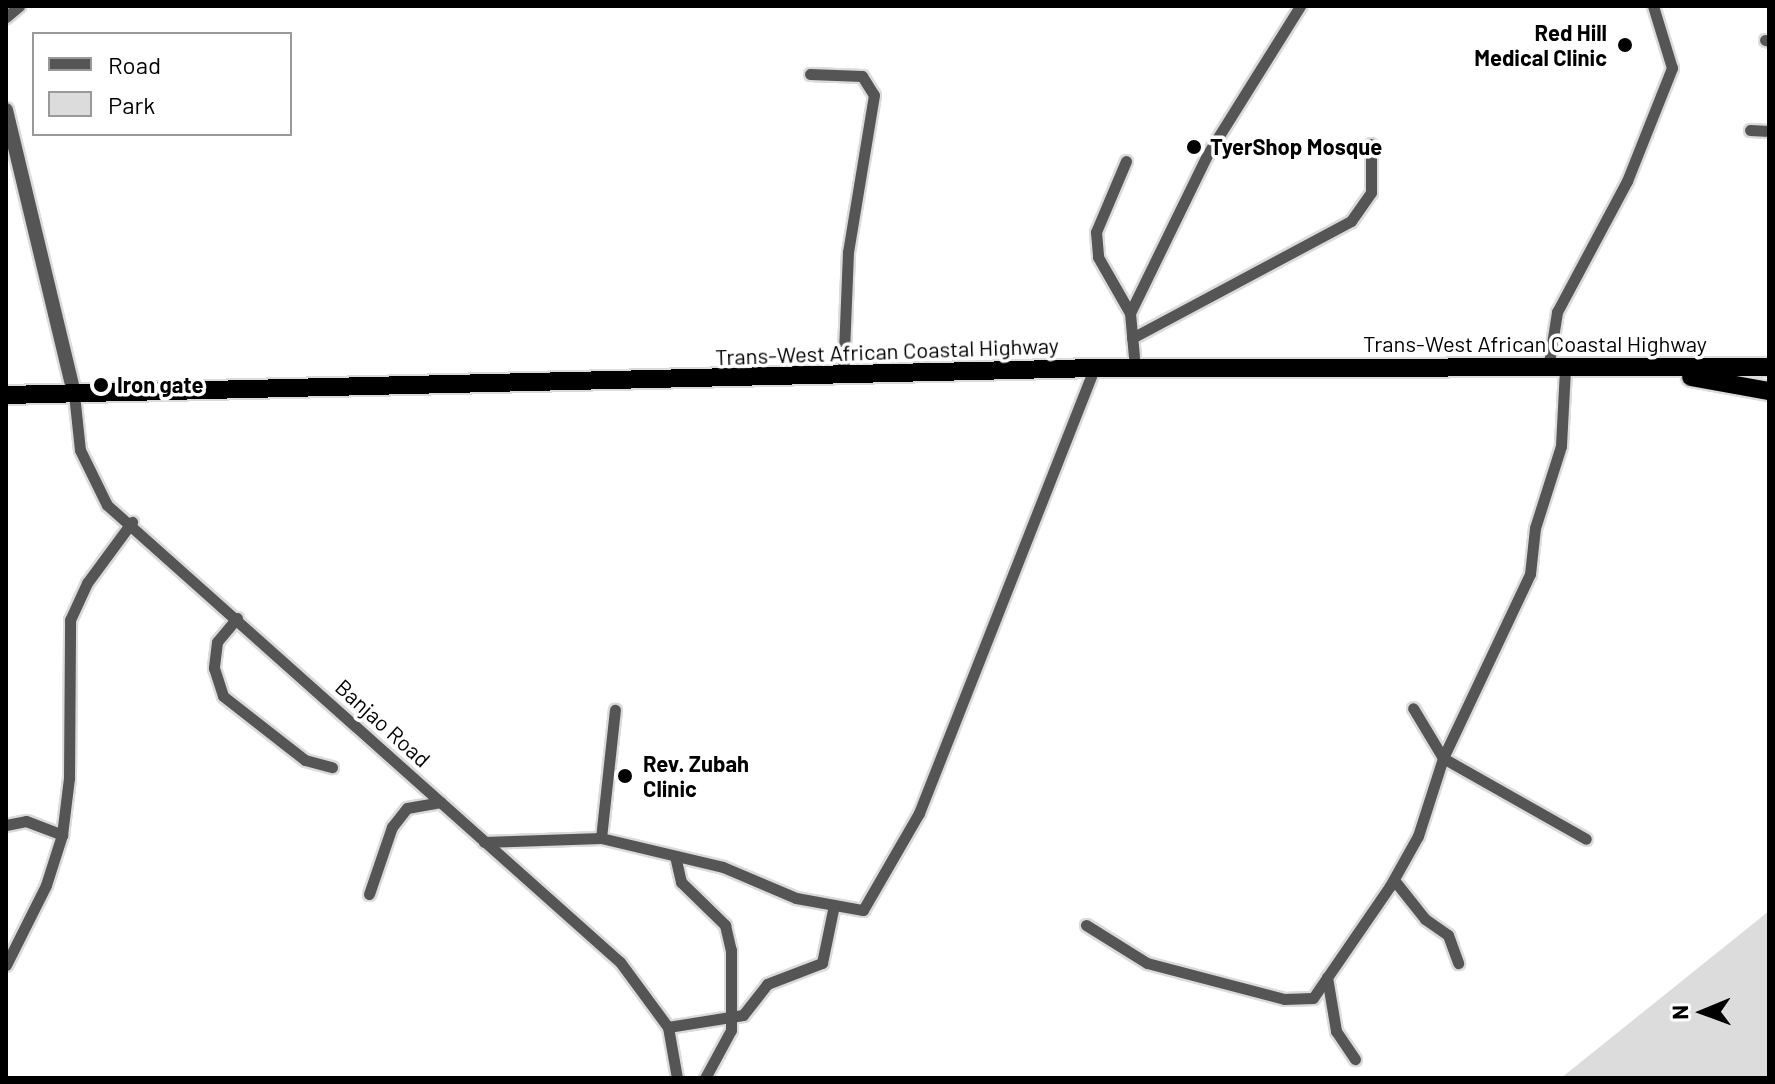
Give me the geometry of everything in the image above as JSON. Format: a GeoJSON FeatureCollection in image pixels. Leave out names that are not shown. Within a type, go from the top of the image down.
{"type":"FeatureCollection","features":[{"type":"Feature","properties":{"kind":"highway","name":"Trans-West African Coastal Highway"},"geometry":{"type":"LineString","coordinates":[[6,395],[843,378],[1094,368],[1769,367]]}},
{"type":"Feature","properties":{"kind":"highway"},"geometry":{"type":"LineString","coordinates":[[1584,368],[1696,378],[1769,391]]}},
{"type":"Feature","properties":{"kind":"street"},"geometry":{"type":"LineString","coordinates":[[6,17],[19,6]]}},
{"type":"Feature","properties":{"kind":"street"},"geometry":{"type":"LineString","coordinates":[[1130,313],[1207,155],[1300,6]]}},
{"type":"Feature","properties":{"kind":"street"},"geometry":{"type":"LineString","coordinates":[[1086,925],[1147,963],[1284,999],[1313,998],[1394,880],[1418,836],[1443,758],[1530,574],[1535,528],[1561,446],[1556,369],[1557,312],[1627,181],[1672,68],[1653,6]]}},
{"type":"Feature","properties":{"kind":"street"},"geometry":{"type":"LineString","coordinates":[[810,74],[862,76],[874,95],[848,252],[843,378]]}},
{"type":"Feature","properties":{"kind":"street"},"geometry":{"type":"LineString","coordinates":[[6,110],[74,394]]}},
{"type":"Feature","properties":{"kind":"street"},"geometry":{"type":"LineString","coordinates":[[1750,130],[1769,131]]}},
{"type":"Feature","properties":{"kind":"street"},"geometry":{"type":"LineString","coordinates":[[1132,338],[1351,221],[1371,192],[1371,144]]}},
{"type":"Feature","properties":{"kind":"street"},"geometry":{"type":"LineString","coordinates":[[1126,161],[1096,232],[1098,257],[1130,313],[1135,368]]}},
{"type":"Feature","properties":{"kind":"street"},"geometry":{"type":"LineString","coordinates":[[484,842],[601,838],[723,867],[796,898],[863,910],[919,813],[1094,368]]}},
{"type":"Feature","properties":{"kind":"street","name":"Banjao Road"},"geometry":{"type":"LineString","coordinates":[[74,394],[89,476],[107,505],[132,522],[620,962],[668,1027],[677,1078]]}},
{"type":"Feature","properties":{"kind":"street"},"geometry":{"type":"LineString","coordinates":[[6,965],[46,885],[62,835],[69,778],[70,620],[87,583],[132,522]]}},
{"type":"Feature","properties":{"kind":"street"},"geometry":{"type":"LineString","coordinates":[[237,618],[217,642],[214,668],[223,696],[305,760],[332,767]]}},
{"type":"Feature","properties":{"kind":"street"},"geometry":{"type":"LineString","coordinates":[[1413,708],[1443,758],[1586,839]]}},
{"type":"Feature","properties":{"kind":"street"},"geometry":{"type":"LineString","coordinates":[[601,838],[615,710]]}},
{"type":"Feature","properties":{"kind":"street"},"geometry":{"type":"LineString","coordinates":[[369,894],[392,827],[407,808],[440,802]]}},
{"type":"Feature","properties":{"kind":"street"},"geometry":{"type":"LineString","coordinates":[[6,825],[26,821],[62,835]]}},
{"type":"Feature","properties":{"kind":"street"},"geometry":{"type":"LineString","coordinates":[[675,856],[681,882],[725,925],[731,950],[731,1030],[705,1078]]}},
{"type":"Feature","properties":{"kind":"street"},"geometry":{"type":"LineString","coordinates":[[1394,880],[1425,919],[1448,935],[1458,963]]}},
{"type":"Feature","properties":{"kind":"street"},"geometry":{"type":"LineString","coordinates":[[668,1027],[743,1015],[767,984],[822,963],[834,905]]}},
{"type":"Feature","properties":{"kind":"street"},"geometry":{"type":"LineString","coordinates":[[1327,976],[1336,1031],[1355,1059]]}},
{"type":"Feature","properties":{"kind":"green space"},"geometry":{"type":"Polygon","coordinates":[[[1769,911],[1769,1078],[1561,1078],[1769,911]]]}},
{"type":"Feature","properties":{"kind":"place","name":"Red Hill Medical Clinic"},"geometry":{"type":"Point","coordinates":[1625,45]}},
{"type":"Feature","properties":{"kind":"place","name":"TyerShop Mosque"},"geometry":{"type":"Point","coordinates":[1194,147]}},
{"type":"Feature","properties":{"kind":"place","name":"Iron gate"},"geometry":{"type":"Point","coordinates":[101,385]}},
{"type":"Feature","properties":{"kind":"place","name":"Rev. Zubah Clinic"},"geometry":{"type":"Point","coordinates":[625,776]}}]}
